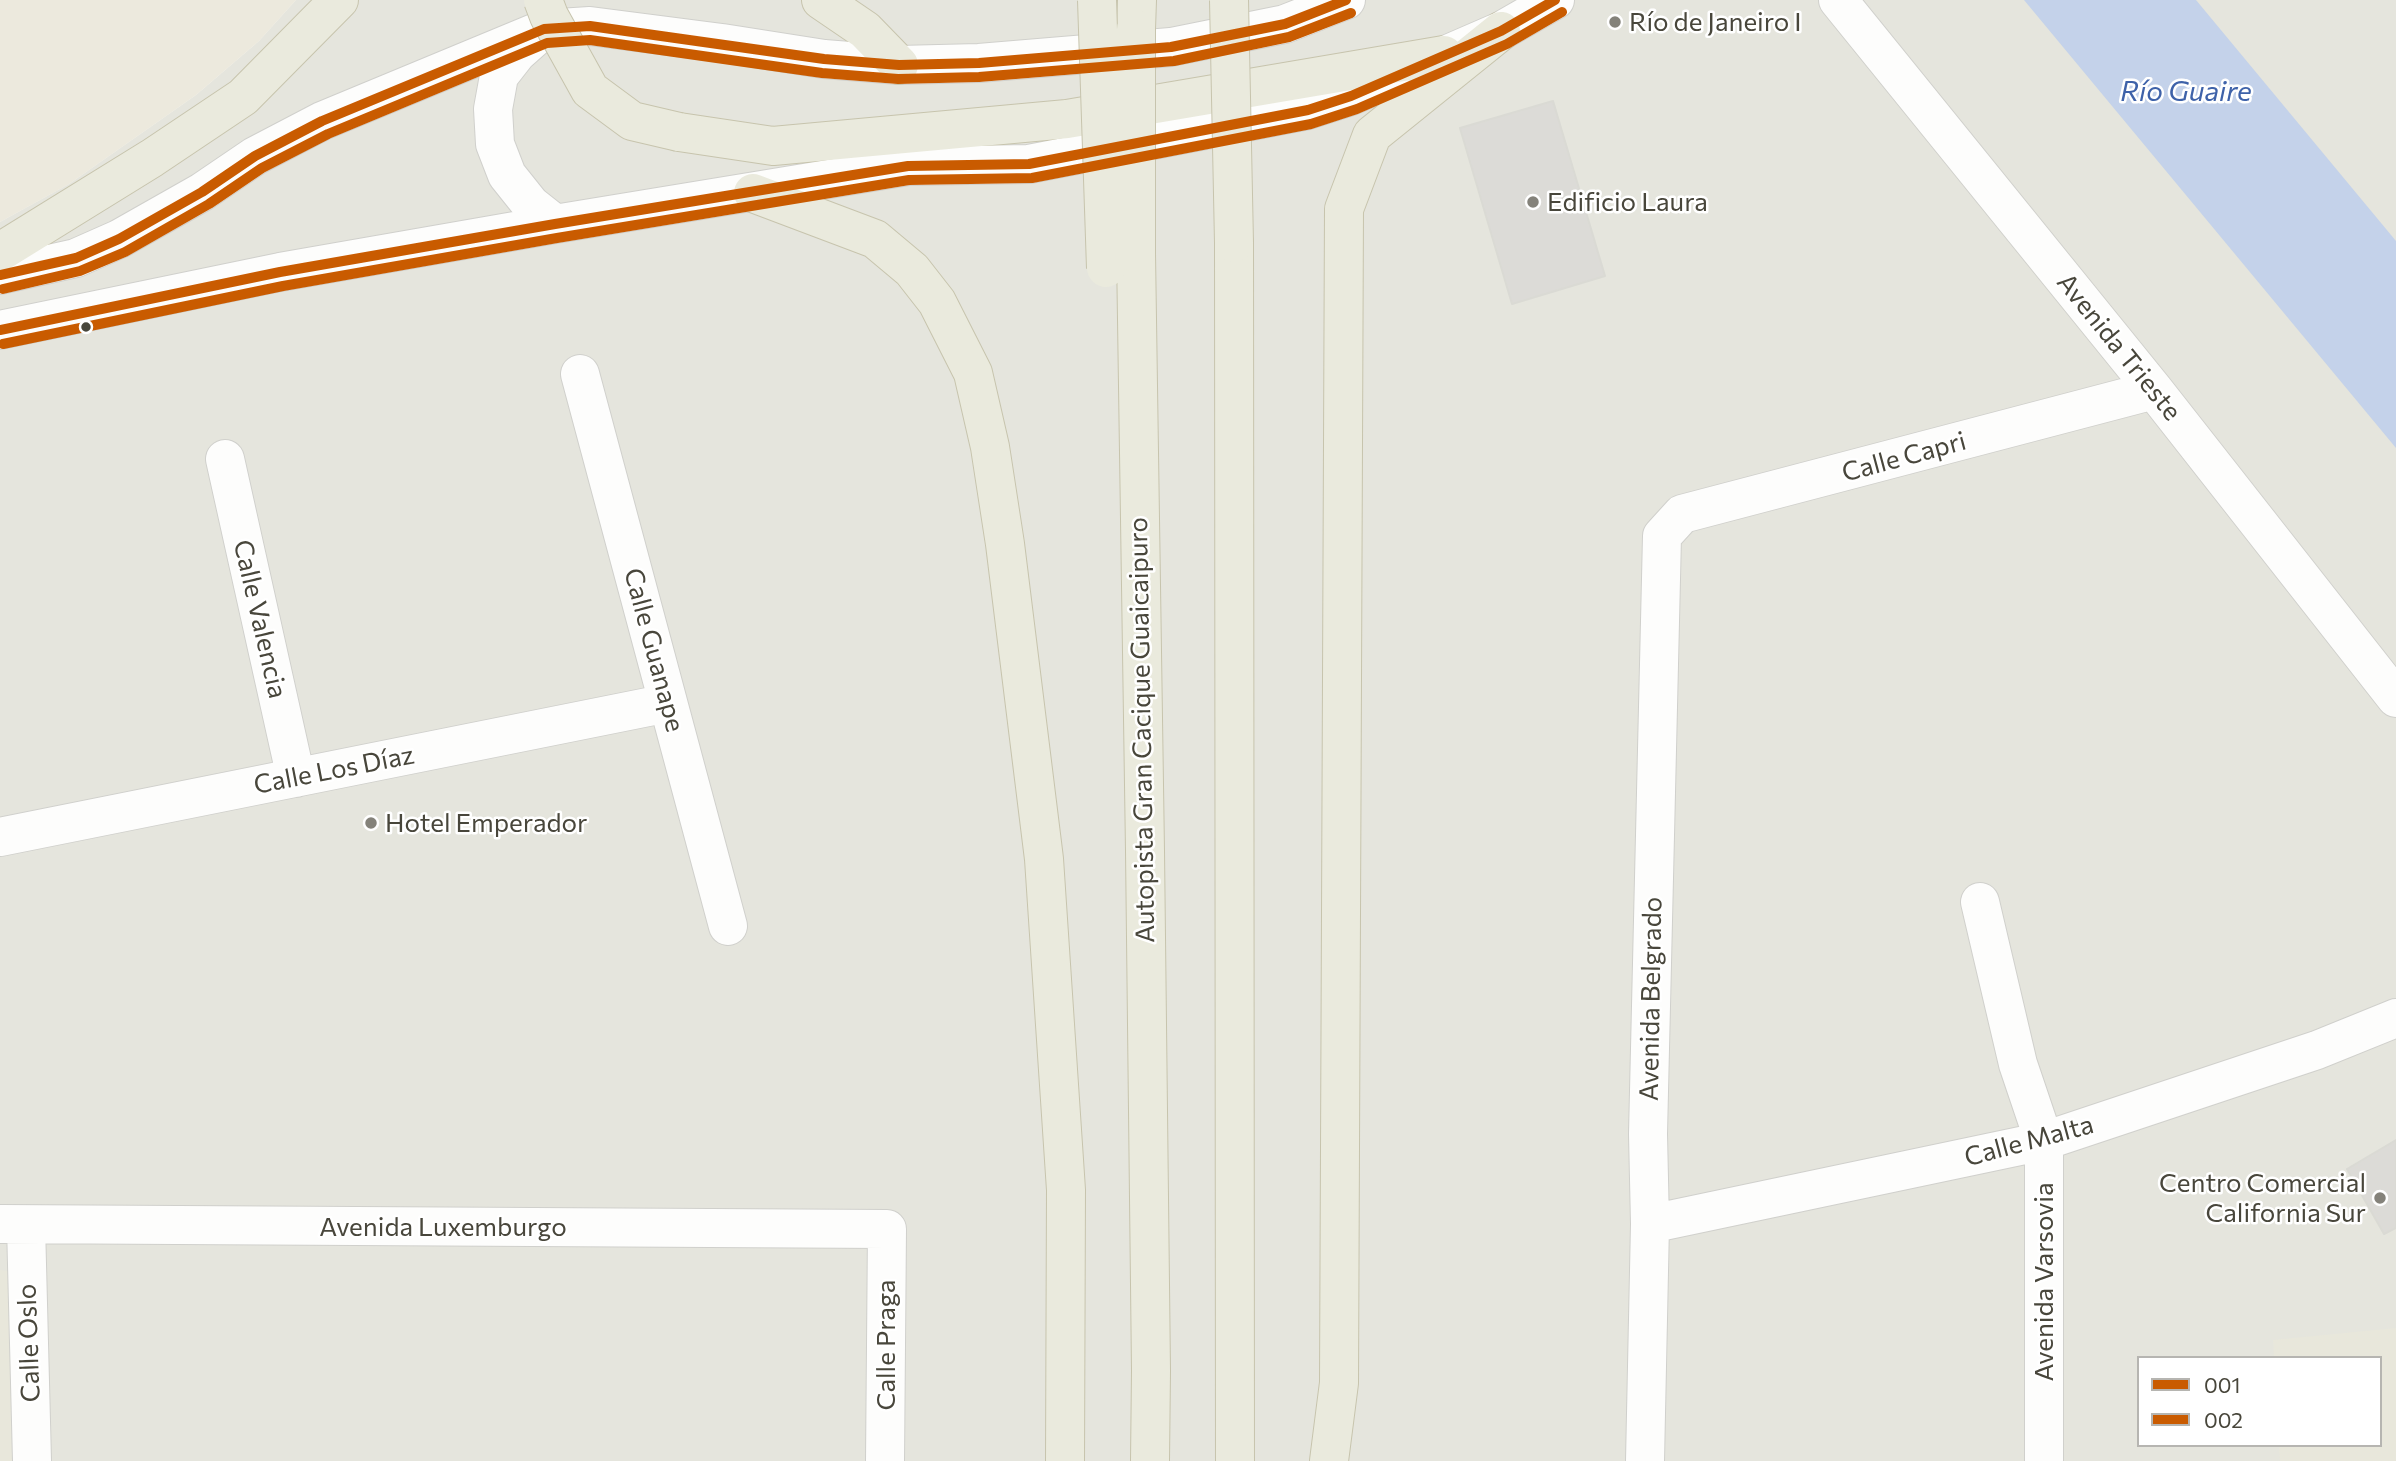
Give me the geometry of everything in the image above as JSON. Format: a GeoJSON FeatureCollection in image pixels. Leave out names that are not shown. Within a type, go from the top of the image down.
{"type":"FeatureCollection","features":[{"type":"Feature","properties":{"kind":"highway"},"geometry":{"type":"LineString","coordinates":[[0,252],[152,158],[243,97],[339,0]]}},
{"type":"Feature","properties":{"kind":"highway"},"geometry":{"type":"LineString","coordinates":[[821,0],[865,30],[899,65]]}},
{"type":"Feature","properties":{"kind":"highway"},"geometry":{"type":"LineString","coordinates":[[1097,0],[1121,260]]}},
{"type":"Feature","properties":{"kind":"highway"},"geometry":{"type":"LineString","coordinates":[[1229,0],[1234,243],[1234,1461]]}},
{"type":"Feature","properties":{"kind":"highway"},"geometry":{"type":"LineString","coordinates":[[544,14],[549,16],[590,90],[632,121],[679,132],[773,146],[1067,119],[1444,55]]}},
{"type":"Feature","properties":{"kind":"highway","name":"Autopista Gran Cacique Guaicaipuro"},"geometry":{"type":"LineString","coordinates":[[1136,14],[1121,260],[1138,513],[1146,933],[1150,1461]]}},
{"type":"Feature","properties":{"kind":"highway"},"geometry":{"type":"LineString","coordinates":[[1329,1461],[1339,1369],[1344,209],[1371,135],[1501,31]]}},
{"type":"Feature","properties":{"kind":"highway"},"geometry":{"type":"LineString","coordinates":[[752,193],[875,239],[912,270],[937,302],[972,373],[990,447],[1003,532],[1044,859],[1066,1190],[1065,1461]]}},
{"type":"Feature","properties":{"kind":"street"},"geometry":{"type":"LineString","coordinates":[[0,275],[76,258],[119,239],[202,192],[255,156],[544,14],[590,26],[824,59],[899,65],[1047,58],[1171,47],[1285,24],[1346,0]]}},
{"type":"Feature","properties":{"kind":"street"},"geometry":{"type":"LineString","coordinates":[[0,330],[280,272],[555,224],[908,166],[1029,164],[1308,110],[1350,96],[1501,31],[1555,0]]}},
{"type":"Feature","properties":{"kind":"street","name":"Avenida Trieste"},"geometry":{"type":"LineString","coordinates":[[1838,0],[2154,390],[2396,698]]}},
{"type":"Feature","properties":{"kind":"street"},"geometry":{"type":"LineString","coordinates":[[544,14],[499,76],[493,109],[495,144],[507,175],[531,205],[555,224]]}},
{"type":"Feature","properties":{"kind":"street","name":"Calle Guanape"},"geometry":{"type":"LineString","coordinates":[[580,373],[728,926]]}},
{"type":"Feature","properties":{"kind":"street","name":"Calle Capri"},"geometry":{"type":"LineString","coordinates":[[1662,536],[1682,514],[2154,390]]}},
{"type":"Feature","properties":{"kind":"street","name":"Calle Valencia"},"geometry":{"type":"LineString","coordinates":[[225,459],[296,778]]}},
{"type":"Feature","properties":{"kind":"street","name":"Avenida Belgrado"},"geometry":{"type":"LineString","coordinates":[[1645,1461],[1650,1224],[1648,1121],[1662,536]]}},
{"type":"Feature","properties":{"kind":"street","name":"Calle Los Díaz"},"geometry":{"type":"LineString","coordinates":[[0,837],[668,703]]}},
{"type":"Feature","properties":{"kind":"street","name":"Avenida Varsovia"},"geometry":{"type":"LineString","coordinates":[[1980,902],[2018,1064],[2044,1141],[2044,1461]]}},
{"type":"Feature","properties":{"kind":"street","name":"Calle Malta"},"geometry":{"type":"LineString","coordinates":[[1650,1224],[2044,1141],[2317,1050],[2396,1018]]}},
{"type":"Feature","properties":{"kind":"street","name":"Avenida Luxemburgo"},"geometry":{"type":"LineString","coordinates":[[13,1225],[887,1229]]}},
{"type":"Feature","properties":{"kind":"street","name":"Calle Oslo"},"geometry":{"type":"LineString","coordinates":[[13,1225],[33,1461]]}},
{"type":"Feature","properties":{"kind":"street","name":"Calle Praga"},"geometry":{"type":"LineString","coordinates":[[885,1461],[887,1229]]}},
{"type":"Feature","properties":{"kind":"shaded area"},"geometry":{"type":"Polygon","coordinates":[[[0,0],[296,0],[259,41],[196,95],[69,184],[0,222],[0,0]]]}},
{"type":"Feature","properties":{"kind":"shaded area"},"geometry":{"type":"Polygon","coordinates":[[[296,0],[2396,0],[2396,1461],[0,1461],[0,222],[69,184],[196,95],[259,41],[296,0]]]}},
{"type":"Feature","properties":{"kind":"shaded area"},"geometry":{"type":"Polygon","coordinates":[[[0,1270],[9,1271],[12,1461],[0,1461],[0,1270]]]}},
{"type":"Feature","properties":{"kind":"shaded area"},"geometry":{"type":"Polygon","coordinates":[[[2396,1328],[2396,1461],[2280,1461],[2279,1447],[2382,1447],[2382,1356],[2274,1356],[2273,1340],[2396,1328]]]}},
{"type":"Feature","properties":{"kind":"water","name":"Río Guaire"},"geometry":{"type":"Polygon","coordinates":[[[2024,0],[2196,0],[2396,241],[2396,448],[2024,0]]]}},
{"type":"Feature","properties":{"kind":"building","name":"Edificio Laura"},"geometry":{"type":"Polygon","coordinates":[[[1553,101],[1605,276],[1512,304],[1460,128],[1553,101]]]}},
{"type":"Feature","properties":{"kind":"building","name":"Centro Comercial California Sur"},"geometry":{"type":"Polygon","coordinates":[[[2396,1140],[2396,1228],[2384,1234],[2347,1169],[2396,1140]]]}},
{"type":"Feature","properties":{"kind":"transit line","name":"001"},"geometry":{"type":"LineString","coordinates":[[0,275],[76,258],[119,239],[202,192],[255,156],[322,121],[544,29],[590,26],[824,59],[899,65],[979,63],[1171,47],[1285,24],[1346,0]]}},
{"type":"Feature","properties":{"kind":"transit line","name":"001"},"geometry":{"type":"LineString","coordinates":[[0,330],[280,272],[555,224],[908,166],[1029,164],[1308,110],[1351,96],[1501,31],[1555,0]]}},
{"type":"Feature","properties":{"kind":"transit line","name":"002"},"geometry":{"type":"LineString","coordinates":[[3,344],[283,286],[557,238],[909,180],[1032,178],[1311,124],[1357,109],[1507,44],[1562,12]]}},
{"type":"Feature","properties":{"kind":"transit line","name":"002"},"geometry":{"type":"LineString","coordinates":[[3,289],[80,271],[125,252],[209,204],[262,168],[328,134],[547,43],[590,40],[822,73],[898,79],[979,77],[1174,61],[1289,37],[1351,13]]}},
{"type":"Feature","properties":{"kind":"place","name":"Río de Janeiro I"},"geometry":{"type":"Point","coordinates":[1615,22]}},
{"type":"Feature","properties":{"kind":"place","name":"Edificio Laura"},"geometry":{"type":"Point","coordinates":[1533,202]}},
{"type":"Feature","properties":{"kind":"place","name":"Hotel Emperador"},"geometry":{"type":"Point","coordinates":[371,823]}},
{"type":"Feature","properties":{"kind":"place","name":"Centro Comercial California Sur"},"geometry":{"type":"Point","coordinates":[2380,1198]}}]}
